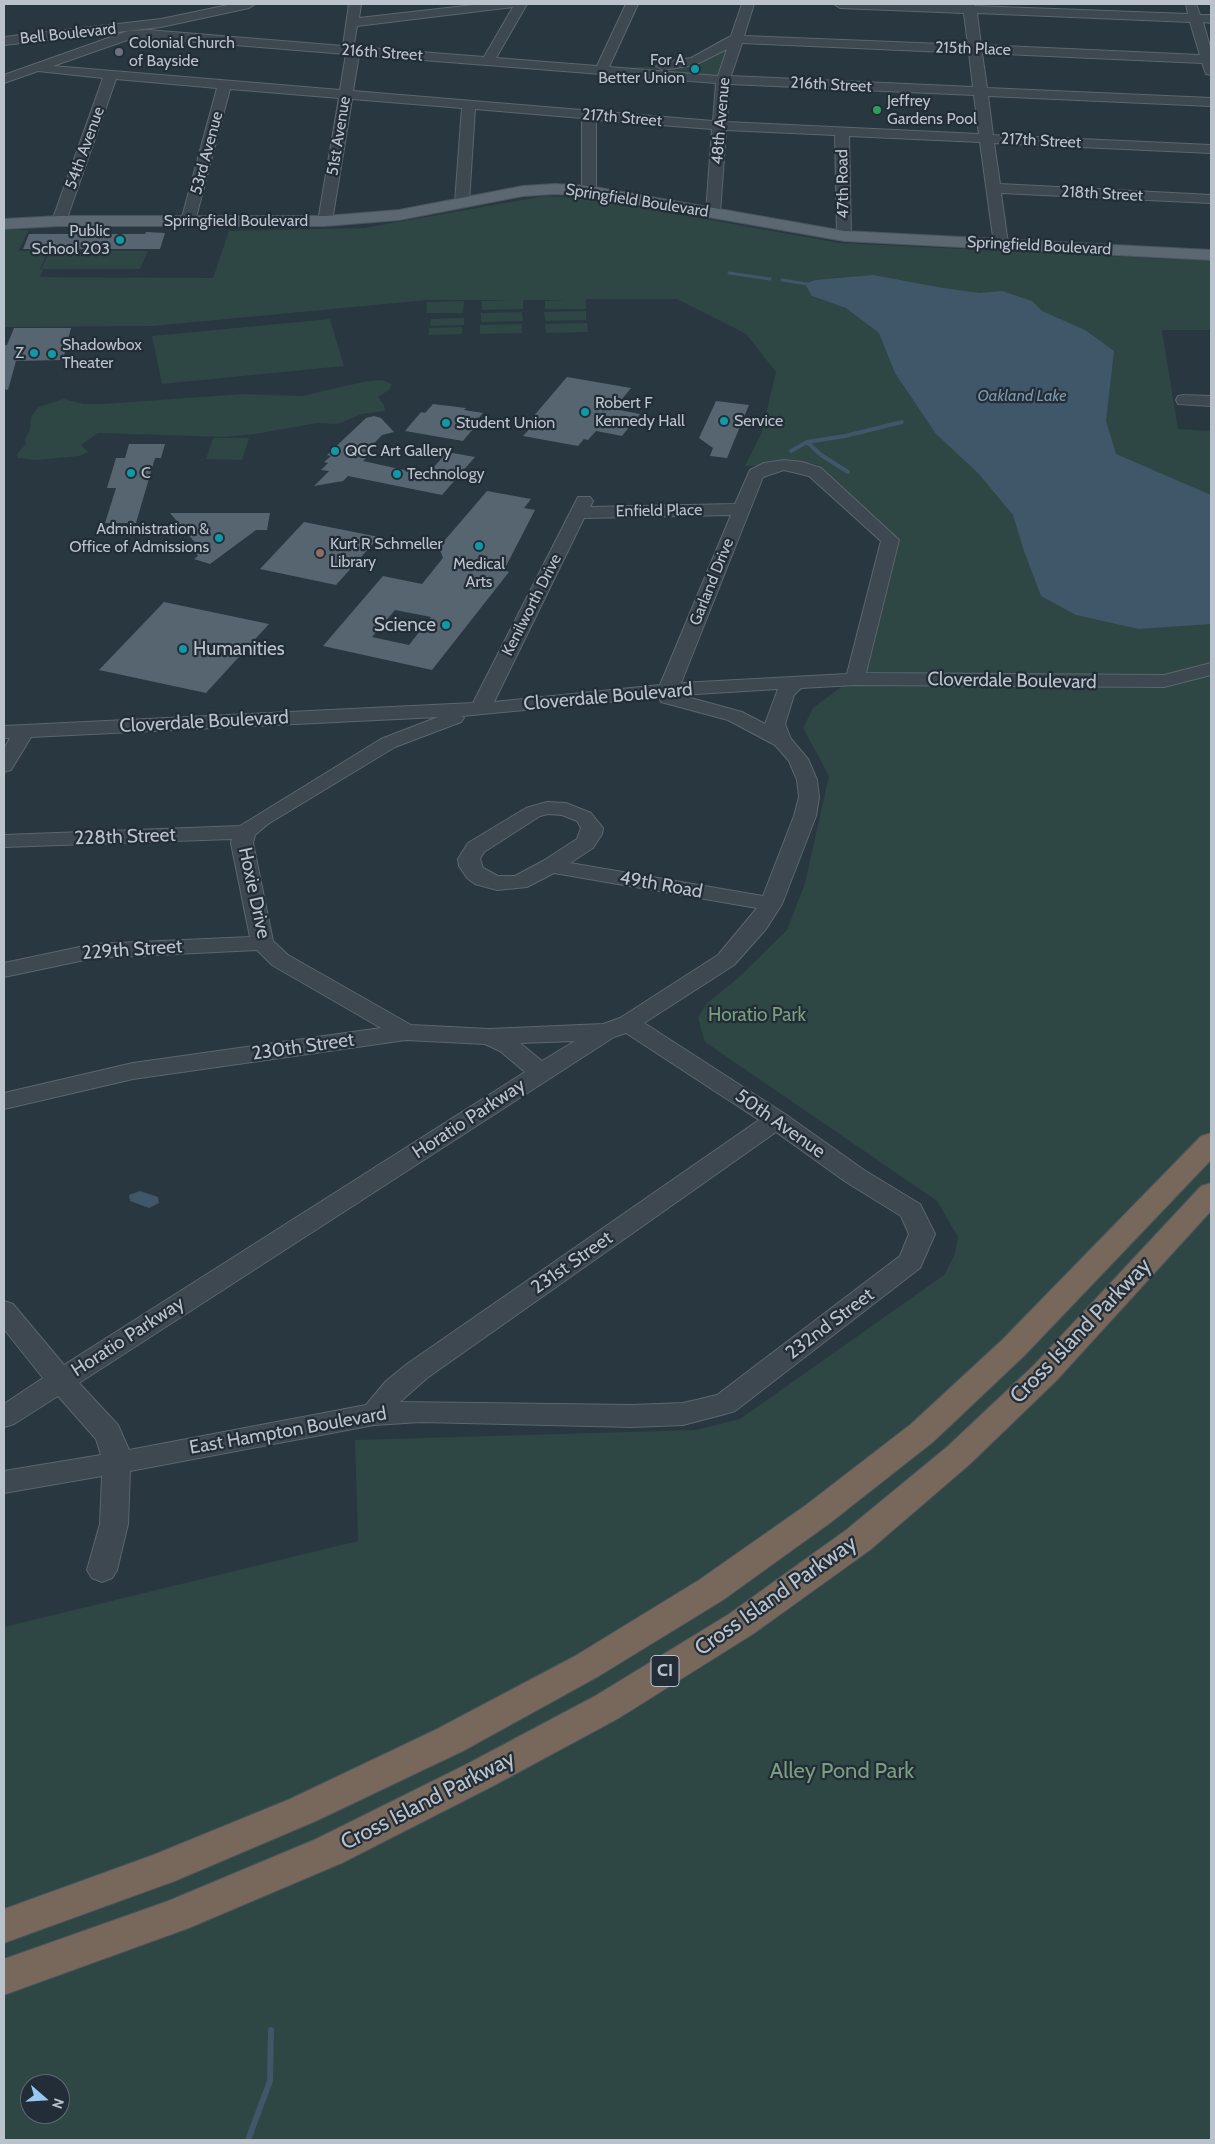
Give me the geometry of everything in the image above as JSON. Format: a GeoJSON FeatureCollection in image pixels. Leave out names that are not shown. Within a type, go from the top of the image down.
{"type":"FeatureCollection","features":[{"type":"Feature","properties":{"kind":"highway","name":"Cross Island Parkway"},"geometry":{"type":"LineString","coordinates":[[4,1926],[162,1869],[303,1810],[450,1740],[587,1666],[712,1590],[818,1514],[922,1433],[1013,1348],[1211,1143]]}},
{"type":"Feature","properties":{"kind":"highway","name":"Cross Island Parkway"},"geometry":{"type":"LineString","coordinates":[[4,1978],[176,1916],[330,1851],[480,1775],[607,1707],[741,1624],[858,1540],[959,1455],[1045,1373],[1211,1193]]}},
{"type":"Feature","properties":{"kind":"main road","name":"Springfield Boulevard"},"geometry":{"type":"LineString","coordinates":[[4,224],[59,220],[325,221],[399,215],[523,191],[589,191],[844,236],[1211,255]]}},
{"type":"Feature","properties":{"kind":"street"},"geometry":{"type":"LineString","coordinates":[[212,4],[225,6],[250,4]]}},
{"type":"Feature","properties":{"kind":"street","name":"Bell Boulevard"},"geometry":{"type":"LineString","coordinates":[[4,41],[131,29],[185,7],[212,4]]}},
{"type":"Feature","properties":{"kind":"street","name":"51st Avenue"},"geometry":{"type":"LineString","coordinates":[[325,221],[353,51],[348,44],[355,4]]}},
{"type":"Feature","properties":{"kind":"street","name":"51st Avenue"},"geometry":{"type":"LineString","coordinates":[[353,51],[364,45],[370,4]]}},
{"type":"Feature","properties":{"kind":"street"},"geometry":{"type":"LineString","coordinates":[[352,23],[511,4]]}},
{"type":"Feature","properties":{"kind":"street"},"geometry":{"type":"LineString","coordinates":[[488,61],[521,4]]}},
{"type":"Feature","properties":{"kind":"street"},"geometry":{"type":"LineString","coordinates":[[602,69],[632,4]]}},
{"type":"Feature","properties":{"kind":"street","name":"48th Avenue"},"geometry":{"type":"LineString","coordinates":[[713,213],[723,80],[748,4]]}},
{"type":"Feature","properties":{"kind":"street"},"geometry":{"type":"LineString","coordinates":[[840,4],[1079,9],[1211,19]]}},
{"type":"Feature","properties":{"kind":"street"},"geometry":{"type":"LineString","coordinates":[[1190,4],[1210,63]]}},
{"type":"Feature","properties":{"kind":"street"},"geometry":{"type":"LineString","coordinates":[[4,79],[131,29],[162,29],[225,6]]}},
{"type":"Feature","properties":{"kind":"street"},"geometry":{"type":"LineString","coordinates":[[970,6],[1001,244]]}},
{"type":"Feature","properties":{"kind":"street","name":"Bell Boulevard"},"geometry":{"type":"LineString","coordinates":[[4,34],[131,29]]}},
{"type":"Feature","properties":{"kind":"street","name":"216th Street"},"geometry":{"type":"LineString","coordinates":[[162,29],[353,51],[602,69],[723,80],[1211,102]]}},
{"type":"Feature","properties":{"kind":"street","name":"216th Street"},"geometry":{"type":"LineString","coordinates":[[602,69],[676,65],[695,60],[735,39]]}},
{"type":"Feature","properties":{"kind":"street","name":"215th Place"},"geometry":{"type":"LineString","coordinates":[[735,39],[975,49],[1210,63]]}},
{"type":"Feature","properties":{"kind":"street","name":"217th Street"},"geometry":{"type":"LineString","coordinates":[[33,69],[721,126],[1211,149]]}},
{"type":"Feature","properties":{"kind":"street","name":"54th Avenue"},"geometry":{"type":"LineString","coordinates":[[59,220],[111,75]]}},
{"type":"Feature","properties":{"kind":"street","name":"53rd Avenue"},"geometry":{"type":"LineString","coordinates":[[188,221],[224,84]]}},
{"type":"Feature","properties":{"kind":"street"},"geometry":{"type":"LineString","coordinates":[[462,202],[468,105]]}},
{"type":"Feature","properties":{"kind":"street"},"geometry":{"type":"LineString","coordinates":[[589,115],[589,191]]}},
{"type":"Feature","properties":{"kind":"street","name":"47th Road"},"geometry":{"type":"LineString","coordinates":[[842,132],[844,236]]}},
{"type":"Feature","properties":{"kind":"street","name":"218th Street"},"geometry":{"type":"LineString","coordinates":[[993,188],[1211,199]]}},
{"type":"Feature","properties":{"kind":"street"},"geometry":{"type":"LineString","coordinates":[[1184,400],[1211,401]]}},
{"type":"Feature","properties":{"kind":"street","name":"Garland Drive"},"geometry":{"type":"LineString","coordinates":[[668,690],[756,474],[770,467],[784,465],[809,469],[890,540],[855,680]]}},
{"type":"Feature","properties":{"kind":"street","name":"Enfield Place"},"geometry":{"type":"LineString","coordinates":[[581,507],[741,509]]}},
{"type":"Feature","properties":{"kind":"street","name":"Kenilworth Drive"},"geometry":{"type":"LineString","coordinates":[[480,709],[581,507]]}},
{"type":"Feature","properties":{"kind":"street","name":"Cloverdale Boulevard"},"geometry":{"type":"LineString","coordinates":[[4,732],[480,709],[668,690],[855,680],[1150,682],[1178,680],[1211,668]]}},
{"type":"Feature","properties":{"kind":"street","name":"Horatio Parkway"},"geometry":{"type":"LineString","coordinates":[[782,741],[775,724],[785,693],[794,684]]}},
{"type":"Feature","properties":{"kind":"street","name":"Horatio Parkway"},"geometry":{"type":"LineString","coordinates":[[4,1417],[541,1073],[606,1032],[628,1023],[726,960],[758,924],[771,904],[805,816],[809,796],[807,780],[798,758],[782,741],[735,716],[697,704],[644,692]]}},
{"type":"Feature","properties":{"kind":"street","name":"Hoxie Drive"},"geometry":{"type":"LineString","coordinates":[[406,1032],[280,960],[262,943],[242,843],[246,832],[261,820],[388,743],[480,709]]}},
{"type":"Feature","properties":{"kind":"street"},"geometry":{"type":"LineString","coordinates":[[390,714],[402,723],[406,735]]}},
{"type":"Feature","properties":{"kind":"street"},"geometry":{"type":"LineString","coordinates":[[4,766],[25,730]]}},
{"type":"Feature","properties":{"kind":"street"},"geometry":{"type":"LineString","coordinates":[[557,808],[575,812],[589,822],[591,834],[585,843],[551,866],[519,882],[497,883],[483,879],[475,873],[470,866],[469,859],[476,848],[533,812],[557,808]]}},
{"type":"Feature","properties":{"kind":"street","name":"228th Street"},"geometry":{"type":"LineString","coordinates":[[4,842],[246,832]]}},
{"type":"Feature","properties":{"kind":"street","name":"49th Road"},"geometry":{"type":"LineString","coordinates":[[551,866],[771,904]]}},
{"type":"Feature","properties":{"kind":"street","name":"229th Street"},"geometry":{"type":"LineString","coordinates":[[4,970],[94,951],[262,943]]}},
{"type":"Feature","properties":{"kind":"street","name":"50th Avenue"},"geometry":{"type":"LineString","coordinates":[[628,1023],[776,1120],[855,1176],[911,1210],[922,1234]]}},
{"type":"Feature","properties":{"kind":"street","name":"230th Street"},"geometry":{"type":"LineString","coordinates":[[4,1101],[132,1071],[406,1032],[489,1036],[606,1032]]}},
{"type":"Feature","properties":{"kind":"street"},"geometry":{"type":"LineString","coordinates":[[489,1036],[508,1046],[541,1073]]}},
{"type":"Feature","properties":{"kind":"street","name":"231st Street"},"geometry":{"type":"LineString","coordinates":[[374,1414],[396,1388],[417,1371],[776,1120]]}},
{"type":"Feature","properties":{"kind":"street","name":"232nd Street"},"geometry":{"type":"LineString","coordinates":[[725,1404],[911,1261],[922,1234]]}},
{"type":"Feature","properties":{"kind":"street"},"geometry":{"type":"LineString","coordinates":[[4,1311],[60,1380],[108,1433],[115,1450],[117,1488],[114,1524],[102,1570]]}},
{"type":"Feature","properties":{"kind":"street","name":"East Hampton Boulevard"},"geometry":{"type":"LineString","coordinates":[[4,1482],[116,1463],[374,1414],[421,1411],[632,1416],[683,1414],[725,1404]]}},
{"type":"Feature","properties":{"kind":"green space"},"geometry":{"type":"Polygon","coordinates":[[[735,39],[723,80],[602,69],[676,65],[735,39]]]}},
{"type":"Feature","properties":{"kind":"green space","name":"Alley Pond Park"},"geometry":{"type":"Polygon","coordinates":[[[545,196],[594,199],[839,243],[1211,261],[1211,330],[1162,330],[1178,429],[1211,431],[1211,2140],[4,2140],[4,1627],[358,1541],[355,1440],[695,1430],[740,1419],[944,1275],[954,1256],[958,1237],[937,1201],[705,1042],[698,1018],[707,1003],[737,979],[787,930],[805,883],[829,776],[803,728],[813,708],[869,666],[900,540],[817,465],[805,462],[745,466],[761,434],[776,372],[746,334],[677,299],[586,299],[586,309],[545,309],[545,301],[566,300],[523,300],[523,309],[482,310],[482,301],[511,300],[428,300],[153,326],[4,327],[4,230],[29,230],[18,251],[48,251],[40,269],[43,270],[40,277],[213,278],[229,231],[364,228],[545,196]]]}},
{"type":"Feature","properties":{"kind":"green space"},"geometry":{"type":"Polygon","coordinates":[[[50,251],[148,251],[140,269],[41,269],[50,251]]]}},
{"type":"Feature","properties":{"kind":"green space"},"geometry":{"type":"Polygon","coordinates":[[[464,301],[463,313],[426,313],[427,302],[464,301]]]}},
{"type":"Feature","properties":{"kind":"green space"},"geometry":{"type":"Polygon","coordinates":[[[586,311],[586,320],[545,321],[544,312],[586,311]]]}},
{"type":"Feature","properties":{"kind":"green space"},"geometry":{"type":"Polygon","coordinates":[[[522,312],[523,321],[481,322],[481,313],[522,312]]]}},
{"type":"Feature","properties":{"kind":"green space"},"geometry":{"type":"Polygon","coordinates":[[[464,318],[464,325],[430,326],[431,319],[464,318]]]}},
{"type":"Feature","properties":{"kind":"green space"},"geometry":{"type":"Polygon","coordinates":[[[330,319],[344,366],[162,384],[152,336],[330,319]]]}},
{"type":"Feature","properties":{"kind":"green space"},"geometry":{"type":"Polygon","coordinates":[[[587,323],[588,332],[546,333],[545,324],[587,323]]]}},
{"type":"Feature","properties":{"kind":"green space"},"geometry":{"type":"Polygon","coordinates":[[[522,324],[522,333],[480,334],[480,325],[522,324]]]}},
{"type":"Feature","properties":{"kind":"green space"},"geometry":{"type":"Polygon","coordinates":[[[462,327],[462,334],[429,335],[429,328],[462,327]]]}},
{"type":"Feature","properties":{"kind":"green space"},"geometry":{"type":"Polygon","coordinates":[[[382,380],[392,384],[389,390],[378,397],[384,405],[385,411],[362,414],[338,424],[317,423],[255,434],[224,437],[98,433],[81,445],[88,452],[79,456],[37,460],[18,458],[16,455],[26,444],[25,439],[30,430],[31,417],[38,407],[64,399],[84,404],[103,404],[243,394],[302,396],[363,382],[382,380]]]}},
{"type":"Feature","properties":{"kind":"green space"},"geometry":{"type":"Polygon","coordinates":[[[213,438],[249,438],[242,460],[206,459],[213,438]]]}},
{"type":"Feature","properties":{"kind":"water","name":"Oakland Lake"},"geometry":{"type":"Polygon","coordinates":[[[873,275],[980,293],[1002,291],[1032,301],[1042,311],[1085,330],[1114,351],[1106,421],[1116,454],[1211,495],[1211,624],[1139,629],[1076,615],[1041,596],[1013,515],[978,473],[936,434],[895,373],[879,333],[846,308],[812,296],[805,284],[815,280],[873,275]]]}},
{"type":"Feature","properties":{"kind":"water"},"geometry":{"type":"Polygon","coordinates":[[[140,1191],[158,1197],[159,1203],[149,1208],[130,1201],[129,1195],[140,1191]]]}},
{"type":"Feature","properties":{"kind":"building","name":"Public School 203"},"geometry":{"type":"Polygon","coordinates":[[[146,232],[165,233],[160,249],[23,249],[29,234],[145,234],[146,232]]]}},
{"type":"Feature","properties":{"kind":"building"},"geometry":{"type":"Polygon","coordinates":[[[14,328],[71,328],[63,360],[16,361],[8,390],[4,389],[4,345],[7,345],[14,328]]]}},
{"type":"Feature","properties":{"kind":"building","name":"Robert F Kennedy Hall"},"geometry":{"type":"Polygon","coordinates":[[[567,377],[631,388],[614,409],[640,414],[622,436],[596,431],[588,440],[584,439],[578,446],[523,436],[532,426],[526,425],[567,377]]]}},
{"type":"Feature","properties":{"kind":"building","name":"Service"},"geometry":{"type":"Polygon","coordinates":[[[716,401],[749,405],[727,458],[710,456],[713,448],[699,438],[716,401]]]}},
{"type":"Feature","properties":{"kind":"building","name":"Student Union"},"geometry":{"type":"Polygon","coordinates":[[[433,404],[466,408],[464,410],[483,413],[475,422],[478,423],[463,441],[405,431],[421,412],[425,413],[433,404]]]}},
{"type":"Feature","properties":{"kind":"building"},"geometry":{"type":"Polygon","coordinates":[[[374,416],[381,418],[394,432],[382,435],[362,456],[367,457],[363,461],[427,475],[447,452],[475,457],[442,495],[348,476],[343,481],[314,486],[329,471],[321,470],[328,463],[324,462],[331,456],[327,455],[366,418],[374,416]]]}},
{"type":"Feature","properties":{"kind":"building","name":"C"},"geometry":{"type":"Polygon","coordinates":[[[129,444],[165,444],[161,458],[155,458],[136,523],[105,523],[116,488],[107,488],[116,458],[125,458],[129,444]]]}},
{"type":"Feature","properties":{"kind":"building"},"geometry":{"type":"Polygon","coordinates":[[[487,491],[531,499],[524,508],[535,510],[504,570],[509,572],[432,670],[323,646],[383,576],[422,584],[443,558],[439,547],[487,491]],[[395,610],[372,637],[409,645],[431,617],[395,610]]]}},
{"type":"Feature","properties":{"kind":"building","name":"Administration & Office of Admissions"},"geometry":{"type":"Polygon","coordinates":[[[170,513],[270,513],[267,530],[256,530],[210,564],[194,559],[198,556],[192,548],[197,545],[170,513]]]}},
{"type":"Feature","properties":{"kind":"building","name":"Kurt R Schmeller Library"},"geometry":{"type":"Polygon","coordinates":[[[304,522],[379,537],[336,585],[260,569],[304,522]]]}},
{"type":"Feature","properties":{"kind":"building","name":"Humanities"},"geometry":{"type":"Polygon","coordinates":[[[164,602],[269,624],[206,693],[99,670],[164,602]]]}},
{"type":"Feature","properties":{"kind":"waterway"},"geometry":{"type":"LineString","coordinates":[[729,273],[770,279]]}},
{"type":"Feature","properties":{"kind":"waterway"},"geometry":{"type":"LineString","coordinates":[[782,280],[807,284]]}},
{"type":"Feature","properties":{"kind":"waterway"},"geometry":{"type":"LineString","coordinates":[[807,442],[845,436],[902,422]]}},
{"type":"Feature","properties":{"kind":"waterway"},"geometry":{"type":"LineString","coordinates":[[791,451],[807,442]]}},
{"type":"Feature","properties":{"kind":"waterway"},"geometry":{"type":"LineString","coordinates":[[807,442],[821,455],[848,472]]}},
{"type":"Feature","properties":{"kind":"waterway"},"geometry":{"type":"LineString","coordinates":[[248,2140],[270,2081],[271,2030]]}},
{"type":"Feature","properties":{"kind":"place","name":"Colonial Church of Bayside"},"geometry":{"type":"Point","coordinates":[119,52]}},
{"type":"Feature","properties":{"kind":"place","name":"For A Better Union"},"geometry":{"type":"Point","coordinates":[695,69]}},
{"type":"Feature","properties":{"kind":"place","name":"Jeffrey Gardens Pool"},"geometry":{"type":"Point","coordinates":[877,110]}},
{"type":"Feature","properties":{"kind":"place","name":"Public School 203"},"geometry":{"type":"Point","coordinates":[120,240]}},
{"type":"Feature","properties":{"kind":"place","name":"Z"},"geometry":{"type":"Point","coordinates":[34,353]}},
{"type":"Feature","properties":{"kind":"place","name":"Shadowbox Theater"},"geometry":{"type":"Point","coordinates":[52,354]}},
{"type":"Feature","properties":{"kind":"place","name":"Robert F Kennedy Hall"},"geometry":{"type":"Point","coordinates":[585,412]}},
{"type":"Feature","properties":{"kind":"place","name":"Service"},"geometry":{"type":"Point","coordinates":[724,421]}},
{"type":"Feature","properties":{"kind":"place","name":"Student Union"},"geometry":{"type":"Point","coordinates":[446,423]}},
{"type":"Feature","properties":{"kind":"place","name":"QCC Art Gallery"},"geometry":{"type":"Point","coordinates":[335,451]}},
{"type":"Feature","properties":{"kind":"place","name":"C"},"geometry":{"type":"Point","coordinates":[131,473]}},
{"type":"Feature","properties":{"kind":"place","name":"Technology"},"geometry":{"type":"Point","coordinates":[397,474]}},
{"type":"Feature","properties":{"kind":"place","name":"Administration & Office of Admissions"},"geometry":{"type":"Point","coordinates":[219,538]}},
{"type":"Feature","properties":{"kind":"place","name":"Medical Arts"},"geometry":{"type":"Point","coordinates":[479,546]}},
{"type":"Feature","properties":{"kind":"place","name":"Kurt R Schmeller Library"},"geometry":{"type":"Point","coordinates":[320,553]}},
{"type":"Feature","properties":{"kind":"place","name":"Science"},"geometry":{"type":"Point","coordinates":[446,625]}},
{"type":"Feature","properties":{"kind":"place","name":"Humanities"},"geometry":{"type":"Point","coordinates":[183,649]}},
{"type":"Feature","properties":{"kind":"park label","name":"Horatio Park"},"geometry":{"type":"Point","coordinates":[757,1015]}}]}
